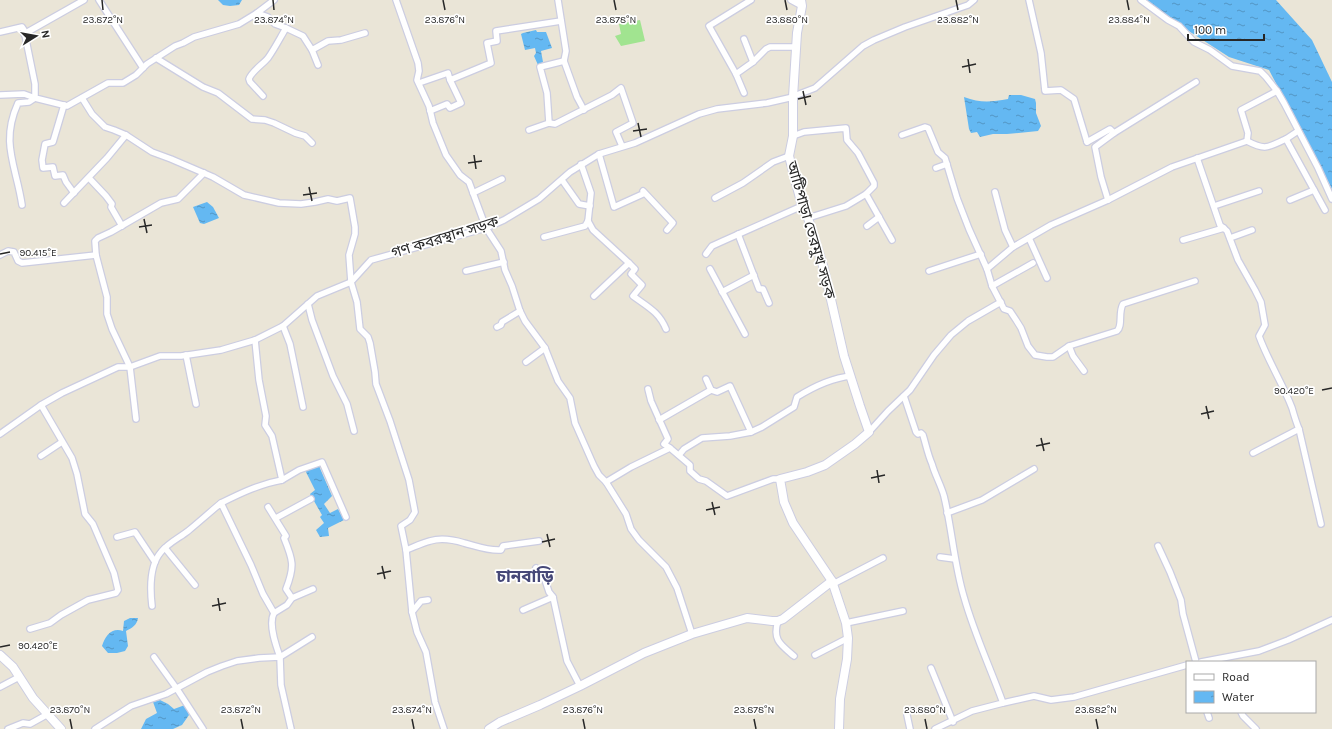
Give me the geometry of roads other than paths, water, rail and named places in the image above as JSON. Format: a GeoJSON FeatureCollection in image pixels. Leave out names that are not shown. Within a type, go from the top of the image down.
{"type":"FeatureCollection","features":[{"type":"Feature","properties":{"kind":"main road","name":"আটিপাড়া তেরমুখ সড়ক"},"geometry":{"type":"LineString","coordinates":[[802,3],[796,46],[793,97],[794,136],[789,156],[802,206],[808,218],[824,269],[844,356],[869,432]]}},
{"type":"Feature","properties":{"kind":"main road"},"geometry":{"type":"LineString","coordinates":[[839,729],[840,699],[847,659],[848,638],[846,623],[833,582],[793,523],[784,502],[780,478],[807,472],[825,465],[855,444],[869,432]]}},
{"type":"Feature","properties":{"kind":"main road"},"geometry":{"type":"LineString","coordinates":[[489,729],[500,722],[580,686],[644,653],[692,634],[747,618],[778,621],[783,619],[833,582]]}},
{"type":"Feature","properties":{"kind":"main road"},"geometry":{"type":"LineString","coordinates":[[0,655],[13,666],[33,698],[61,729]]}},
{"type":"Feature","properties":{"kind":"street"},"geometry":{"type":"LineString","coordinates":[[24,34],[84,0]]}},
{"type":"Feature","properties":{"kind":"street"},"geometry":{"type":"LineString","coordinates":[[99,0],[143,68]]}},
{"type":"Feature","properties":{"kind":"street"},"geometry":{"type":"LineString","coordinates":[[0,95],[24,94],[67,106],[108,82],[123,83],[136,75],[156,58],[175,46],[183,44],[194,37],[239,24],[274,0]]}},
{"type":"Feature","properties":{"kind":"street"},"geometry":{"type":"LineString","coordinates":[[396,0],[418,63],[419,71],[417,80],[446,155],[460,175],[469,182],[486,228],[501,251],[505,270],[520,311],[525,321],[545,348],[558,381],[570,398],[575,423],[594,466],[626,514],[631,529],[638,540],[666,567],[677,588],[692,634]]}},
{"type":"Feature","properties":{"kind":"street"},"geometry":{"type":"LineString","coordinates":[[558,0],[566,51],[564,61],[577,97],[584,110]]}},
{"type":"Feature","properties":{"kind":"street"},"geometry":{"type":"LineString","coordinates":[[738,0],[742,6]]}},
{"type":"Feature","properties":{"kind":"street"},"geometry":{"type":"LineString","coordinates":[[744,93],[736,74],[709,26],[751,0]]}},
{"type":"Feature","properties":{"kind":"street"},"geometry":{"type":"LineString","coordinates":[[791,0],[802,3]]}},
{"type":"Feature","properties":{"kind":"street","name":"গণ কবরস্থান সড়ক"},"geometry":{"type":"LineString","coordinates":[[0,434],[41,405],[62,393],[118,367],[130,367],[160,356],[186,355],[221,350],[255,340],[283,326],[318,296],[351,282],[371,260],[486,228],[504,220],[539,199],[570,172],[599,154],[635,143],[699,114],[717,109],[767,103],[793,97],[815,88],[863,46],[890,33],[968,5],[974,0]]}},
{"type":"Feature","properties":{"kind":"street"},"geometry":{"type":"LineString","coordinates":[[1029,0],[1040,53],[1045,91],[1062,90],[1074,99],[1087,142]]}},
{"type":"Feature","properties":{"kind":"street"},"geometry":{"type":"LineString","coordinates":[[1141,0],[1168,20],[1179,26],[1194,42],[1210,50],[1232,66],[1260,71],[1277,91],[1318,168],[1332,199]]}},
{"type":"Feature","properties":{"kind":"street"},"geometry":{"type":"LineString","coordinates":[[256,13],[268,17],[275,24],[303,36],[312,50],[318,65]]}},
{"type":"Feature","properties":{"kind":"street"},"geometry":{"type":"LineString","coordinates":[[450,80],[491,63],[487,43],[497,41],[496,31],[561,21]]}},
{"type":"Feature","properties":{"kind":"street"},"geometry":{"type":"LineString","coordinates":[[0,32],[22,27],[35,84],[35,98]]}},
{"type":"Feature","properties":{"kind":"street"},"geometry":{"type":"LineString","coordinates":[[263,96],[250,82],[250,75],[268,57],[286,28]]}},
{"type":"Feature","properties":{"kind":"street"},"geometry":{"type":"LineString","coordinates":[[312,50],[328,41],[341,40],[365,33]]}},
{"type":"Feature","properties":{"kind":"street"},"geometry":{"type":"LineString","coordinates":[[744,39],[753,62]]}},
{"type":"Feature","properties":{"kind":"street"},"geometry":{"type":"LineString","coordinates":[[736,74],[770,47],[796,46]]}},
{"type":"Feature","properties":{"kind":"street"},"geometry":{"type":"LineString","coordinates":[[156,58],[203,87],[218,93],[252,119],[265,120],[274,123],[294,133],[305,136],[312,143]]}},
{"type":"Feature","properties":{"kind":"street"},"geometry":{"type":"LineString","coordinates":[[549,123],[547,93],[540,68],[564,61]]}},
{"type":"Feature","properties":{"kind":"street"},"geometry":{"type":"LineString","coordinates":[[419,83],[448,74],[461,103],[450,108],[447,104],[430,111]]}},
{"type":"Feature","properties":{"kind":"street"},"geometry":{"type":"LineString","coordinates":[[1095,148],[1114,133],[1196,82]]}},
{"type":"Feature","properties":{"kind":"street"},"geometry":{"type":"LineString","coordinates":[[529,130],[549,123],[555,124],[612,95],[620,88],[633,123],[616,132],[622,146]]}},
{"type":"Feature","properties":{"kind":"street"},"geometry":{"type":"LineString","coordinates":[[1247,141],[1248,133],[1241,110],[1277,91]]}},
{"type":"Feature","properties":{"kind":"street"},"geometry":{"type":"LineString","coordinates":[[22,205],[9,150],[9,128],[18,103],[28,102],[35,98]]}},
{"type":"Feature","properties":{"kind":"street"},"geometry":{"type":"LineString","coordinates":[[82,98],[92,114],[105,127],[126,135],[152,152],[204,173],[244,195],[266,200],[301,204],[328,199],[338,201],[350,198],[355,227],[355,234],[349,255],[351,282],[360,329],[368,337],[370,343],[376,384],[390,421],[409,480],[415,512],[410,520],[401,526],[406,550],[412,612],[417,632],[426,652],[435,702],[444,729]]}},
{"type":"Feature","properties":{"kind":"street"},"geometry":{"type":"LineString","coordinates":[[64,105],[53,142],[44,144],[42,160],[44,168],[53,167],[55,176],[63,175],[74,193]]}},
{"type":"Feature","properties":{"kind":"street"},"geometry":{"type":"LineString","coordinates":[[902,135],[927,127],[928,128],[938,152],[945,158],[969,229],[987,269],[992,286],[1004,309],[1010,311],[1021,328],[1028,346],[1035,355],[1047,358],[1053,357],[1069,346],[1119,330],[1120,309],[1123,304],[1195,280]]}},
{"type":"Feature","properties":{"kind":"street"},"geometry":{"type":"LineString","coordinates":[[794,136],[804,132],[846,128],[847,140],[858,153],[874,183],[874,186],[866,194],[846,206],[808,218]]}},
{"type":"Feature","properties":{"kind":"street"},"geometry":{"type":"LineString","coordinates":[[1087,142],[1110,129],[1114,133]]}},
{"type":"Feature","properties":{"kind":"street"},"geometry":{"type":"LineString","coordinates":[[987,269],[1013,246],[1029,238],[1038,231],[1108,200],[1172,167],[1247,141],[1257,146],[1266,148],[1286,139],[1298,131]]}},
{"type":"Feature","properties":{"kind":"street"},"geometry":{"type":"LineString","coordinates":[[64,203],[89,178],[126,135]]}},
{"type":"Feature","properties":{"kind":"street"},"geometry":{"type":"LineString","coordinates":[[1286,139],[1325,210]]}},
{"type":"Feature","properties":{"kind":"street"},"geometry":{"type":"LineString","coordinates":[[1087,142],[1093,143],[1095,148],[1101,177],[1108,200]]}},
{"type":"Feature","properties":{"kind":"street"},"geometry":{"type":"LineString","coordinates":[[599,154],[614,207],[645,193],[643,191],[673,223],[667,230]]}},
{"type":"Feature","properties":{"kind":"street"},"geometry":{"type":"LineString","coordinates":[[715,198],[743,183],[773,162],[789,156]]}},
{"type":"Feature","properties":{"kind":"street"},"geometry":{"type":"LineString","coordinates":[[1197,158],[1220,225],[1227,231],[1238,260],[1261,302],[1265,325],[1259,336],[1265,352],[1292,408],[1294,419],[1299,429],[1320,524]]}},
{"type":"Feature","properties":{"kind":"street"},"geometry":{"type":"LineString","coordinates":[[544,237],[585,226],[588,222],[591,193],[581,164]]}},
{"type":"Feature","properties":{"kind":"street"},"geometry":{"type":"LineString","coordinates":[[936,168],[947,164]]}},
{"type":"Feature","properties":{"kind":"street"},"geometry":{"type":"LineString","coordinates":[[136,419],[130,367],[112,329],[107,314],[107,297],[96,255],[95,241],[96,239],[161,204],[178,199],[204,173]]}},
{"type":"Feature","properties":{"kind":"street"},"geometry":{"type":"LineString","coordinates":[[89,178],[112,204],[111,206],[122,226]]}},
{"type":"Feature","properties":{"kind":"street"},"geometry":{"type":"LineString","coordinates":[[473,193],[502,179]]}},
{"type":"Feature","properties":{"kind":"street"},"geometry":{"type":"LineString","coordinates":[[562,180],[579,204],[590,206]]}},
{"type":"Feature","properties":{"kind":"street"},"geometry":{"type":"LineString","coordinates":[[1290,200],[1314,190]]}},
{"type":"Feature","properties":{"kind":"street"},"geometry":{"type":"LineString","coordinates":[[1214,206],[1259,191]]}},
{"type":"Feature","properties":{"kind":"street"},"geometry":{"type":"LineString","coordinates":[[996,192],[1005,230],[1013,246]]}},
{"type":"Feature","properties":{"kind":"street"},"geometry":{"type":"LineString","coordinates":[[866,194],[892,240]]}},
{"type":"Feature","properties":{"kind":"street"},"geometry":{"type":"LineString","coordinates":[[706,254],[712,246],[802,206]]}},
{"type":"Feature","properties":{"kind":"street"},"geometry":{"type":"LineString","coordinates":[[867,226],[879,217]]}},
{"type":"Feature","properties":{"kind":"street"},"geometry":{"type":"LineString","coordinates":[[588,222],[593,230],[635,269],[631,274],[642,284],[633,296],[658,315],[666,330]]}},
{"type":"Feature","properties":{"kind":"street"},"geometry":{"type":"LineString","coordinates":[[1183,240],[1224,228]]}},
{"type":"Feature","properties":{"kind":"street"},"geometry":{"type":"LineString","coordinates":[[1230,238],[1252,230]]}},
{"type":"Feature","properties":{"kind":"street"},"geometry":{"type":"LineString","coordinates":[[738,234],[759,289],[763,289],[770,303]]}},
{"type":"Feature","properties":{"kind":"street"},"geometry":{"type":"LineString","coordinates":[[1029,238],[1047,278]]}},
{"type":"Feature","properties":{"kind":"street"},"geometry":{"type":"LineString","coordinates":[[0,255],[11,251],[14,252],[18,260],[22,263],[96,255]]}},
{"type":"Feature","properties":{"kind":"street"},"geometry":{"type":"LineString","coordinates":[[930,271],[980,254]]}},
{"type":"Feature","properties":{"kind":"street"},"geometry":{"type":"LineString","coordinates":[[466,271],[504,262]]}},
{"type":"Feature","properties":{"kind":"street"},"geometry":{"type":"LineString","coordinates":[[594,296],[629,263]]}},
{"type":"Feature","properties":{"kind":"street"},"geometry":{"type":"LineString","coordinates":[[992,286],[1033,263]]}},
{"type":"Feature","properties":{"kind":"street"},"geometry":{"type":"LineString","coordinates":[[710,269],[745,334]]}},
{"type":"Feature","properties":{"kind":"street"},"geometry":{"type":"LineString","coordinates":[[722,292],[754,275]]}},
{"type":"Feature","properties":{"kind":"street"},"geometry":{"type":"LineString","coordinates":[[869,432],[918,380],[934,355],[951,335],[968,320],[1001,302]]}},
{"type":"Feature","properties":{"kind":"street"},"geometry":{"type":"LineString","coordinates":[[308,304],[312,320],[333,376],[347,404],[354,431]]}},
{"type":"Feature","properties":{"kind":"street"},"geometry":{"type":"LineString","coordinates":[[497,327],[501,325],[502,322],[520,311]]}},
{"type":"Feature","properties":{"kind":"street"},"geometry":{"type":"LineString","coordinates":[[283,326],[290,344],[303,407]]}},
{"type":"Feature","properties":{"kind":"street"},"geometry":{"type":"LineString","coordinates":[[255,340],[259,380],[265,410],[265,424],[272,436],[282,480]]}},
{"type":"Feature","properties":{"kind":"street"},"geometry":{"type":"LineString","coordinates":[[1069,346],[1073,356],[1084,371]]}},
{"type":"Feature","properties":{"kind":"street"},"geometry":{"type":"LineString","coordinates":[[526,362],[545,348]]}},
{"type":"Feature","properties":{"kind":"street"},"geometry":{"type":"LineString","coordinates":[[186,355],[196,404]]}},
{"type":"Feature","properties":{"kind":"street"},"geometry":{"type":"LineString","coordinates":[[678,455],[684,449],[702,438],[730,436],[752,432],[794,407],[796,397],[829,381],[851,376]]}},
{"type":"Feature","properties":{"kind":"street"},"geometry":{"type":"LineString","coordinates":[[706,379],[711,390],[717,392],[730,386],[752,432]]}},
{"type":"Feature","properties":{"kind":"street"},"geometry":{"type":"LineString","coordinates":[[648,388],[651,401],[668,439],[664,444],[690,465],[690,471],[698,479],[706,481],[727,496],[773,479],[780,478]]}},
{"type":"Feature","properties":{"kind":"street"},"geometry":{"type":"LineString","coordinates":[[659,420],[711,390]]}},
{"type":"Feature","properties":{"kind":"street"},"geometry":{"type":"LineString","coordinates":[[904,396],[916,432],[923,435],[932,465],[944,496],[953,539],[955,559],[964,597],[976,637],[1003,703]]}},
{"type":"Feature","properties":{"kind":"street"},"geometry":{"type":"LineString","coordinates":[[30,629],[50,623],[88,600],[116,593],[118,590],[114,573],[93,524],[85,514],[77,474],[72,458],[41,405]]}},
{"type":"Feature","properties":{"kind":"street"},"geometry":{"type":"LineString","coordinates":[[1253,453],[1299,429]]}},
{"type":"Feature","properties":{"kind":"street"},"geometry":{"type":"LineString","coordinates":[[41,456],[62,442]]}},
{"type":"Feature","properties":{"kind":"street"},"geometry":{"type":"LineString","coordinates":[[606,482],[631,467],[670,448]]}},
{"type":"Feature","properties":{"kind":"street"},"geometry":{"type":"LineString","coordinates":[[152,606],[150,590],[154,565],[160,553],[221,503],[242,492],[282,480],[299,470],[322,462],[346,518]]}},
{"type":"Feature","properties":{"kind":"street"},"geometry":{"type":"LineString","coordinates":[[947,513],[982,500],[1034,469]]}},
{"type":"Feature","properties":{"kind":"street"},"geometry":{"type":"LineString","coordinates":[[276,518],[311,499]]}},
{"type":"Feature","properties":{"kind":"street"},"geometry":{"type":"LineString","coordinates":[[221,503],[251,565],[263,594],[274,613],[274,637],[280,657],[281,686],[291,729]]}},
{"type":"Feature","properties":{"kind":"street"},"geometry":{"type":"LineString","coordinates":[[268,507],[286,536],[284,538],[292,556],[293,566],[286,589],[292,598]]}},
{"type":"Feature","properties":{"kind":"street"},"geometry":{"type":"LineString","coordinates":[[117,537],[135,532],[155,562]]}},
{"type":"Feature","properties":{"kind":"street"},"geometry":{"type":"LineString","coordinates":[[406,550],[430,540],[449,540],[496,550],[501,550],[503,546],[538,541]]}},
{"type":"Feature","properties":{"kind":"street"},"geometry":{"type":"LineString","coordinates":[[1158,546],[1181,600],[1183,614],[1196,661]]}},
{"type":"Feature","properties":{"kind":"street"},"geometry":{"type":"LineString","coordinates":[[165,548],[195,585]]}},
{"type":"Feature","properties":{"kind":"street"},"geometry":{"type":"LineString","coordinates":[[940,557],[955,559]]}},
{"type":"Feature","properties":{"kind":"street"},"geometry":{"type":"LineString","coordinates":[[833,582],[883,558]]}},
{"type":"Feature","properties":{"kind":"street"},"geometry":{"type":"LineString","coordinates":[[536,568],[545,580],[553,597],[567,661],[580,686]]}},
{"type":"Feature","properties":{"kind":"street"},"geometry":{"type":"LineString","coordinates":[[274,613],[287,605],[292,598],[313,589]]}},
{"type":"Feature","properties":{"kind":"street"},"geometry":{"type":"LineString","coordinates":[[523,610],[553,597]]}},
{"type":"Feature","properties":{"kind":"street"},"geometry":{"type":"LineString","coordinates":[[412,612],[421,601],[428,600]]}},
{"type":"Feature","properties":{"kind":"street"},"geometry":{"type":"LineString","coordinates":[[846,623],[904,611]]}},
{"type":"Feature","properties":{"kind":"street"},"geometry":{"type":"LineString","coordinates":[[1215,661],[1229,660],[1259,651],[1288,640],[1332,620]]}},
{"type":"Feature","properties":{"kind":"street"},"geometry":{"type":"LineString","coordinates":[[778,621],[775,628],[780,645],[794,656]]}},
{"type":"Feature","properties":{"kind":"street"},"geometry":{"type":"LineString","coordinates":[[95,729],[131,706],[166,694],[207,672],[237,661],[280,657],[312,637]]}},
{"type":"Feature","properties":{"kind":"street"},"geometry":{"type":"LineString","coordinates":[[815,654],[848,638]]}},
{"type":"Feature","properties":{"kind":"street"},"geometry":{"type":"LineString","coordinates":[[154,657],[203,729]]}},
{"type":"Feature","properties":{"kind":"street"},"geometry":{"type":"LineString","coordinates":[[935,729],[972,711],[1003,703],[1034,696],[1051,700],[1074,697],[1186,665]]}},
{"type":"Feature","properties":{"kind":"street"},"geometry":{"type":"LineString","coordinates":[[931,668],[951,722],[952,729]]}},
{"type":"Feature","properties":{"kind":"street"},"geometry":{"type":"LineString","coordinates":[[0,687],[19,677]]}},
{"type":"Feature","properties":{"kind":"street"},"geometry":{"type":"LineString","coordinates":[[1207,713],[1209,718]]}},
{"type":"Feature","properties":{"kind":"street"},"geometry":{"type":"LineString","coordinates":[[1242,713],[1256,729]]}},
{"type":"Feature","properties":{"kind":"street"},"geometry":{"type":"LineString","coordinates":[[8,729],[24,723],[30,724],[48,714]]}},
{"type":"Feature","properties":{"kind":"street"},"geometry":{"type":"LineString","coordinates":[[907,715],[910,729]]}},
{"type":"Feature","properties":{"kind":"water"},"geometry":{"type":"Polygon","coordinates":[[[218,0],[242,0],[239,5],[230,6],[223,5],[218,0]]]}},
{"type":"Feature","properties":{"kind":"water"},"geometry":{"type":"Polygon","coordinates":[[[1146,0],[1276,0],[1312,40],[1332,82],[1332,189],[1269,70],[1229,57],[1181,26],[1146,0]]]}},
{"type":"Feature","properties":{"kind":"water"},"geometry":{"type":"Polygon","coordinates":[[[536,30],[537,32],[546,32],[552,48],[541,51],[543,62],[538,65],[534,56],[536,53],[535,48],[525,50],[521,34],[536,30]]]}},
{"type":"Feature","properties":{"kind":"water"},"geometry":{"type":"Polygon","coordinates":[[[1009,95],[1021,95],[1035,99],[1036,113],[1041,126],[1038,131],[993,134],[980,137],[977,132],[971,133],[964,97],[980,101],[991,101],[1008,99],[1009,95]]]}},
{"type":"Feature","properties":{"kind":"water"},"geometry":{"type":"Polygon","coordinates":[[[207,202],[213,207],[219,218],[204,224],[200,223],[193,207],[207,202]]]}},
{"type":"Feature","properties":{"kind":"water"},"geometry":{"type":"Polygon","coordinates":[[[319,466],[332,496],[324,504],[330,513],[338,509],[344,520],[328,528],[329,536],[320,537],[316,530],[324,523],[320,517],[322,515],[310,494],[315,490],[305,470],[319,466]]]}},
{"type":"Feature","properties":{"kind":"water"},"geometry":{"type":"Polygon","coordinates":[[[130,618],[138,618],[137,623],[126,631],[128,646],[125,651],[108,653],[102,646],[105,639],[112,631],[123,631],[124,621],[130,618]]]}},
{"type":"Feature","properties":{"kind":"water"},"geometry":{"type":"Polygon","coordinates":[[[160,700],[174,709],[185,705],[189,715],[182,725],[173,729],[141,729],[146,719],[157,713],[153,702],[160,700]]]}},
{"type":"Feature","properties":{"kind":"district","name":"চানবাড়ি"},"geometry":{"type":"Point","coordinates":[525,576]}}]}
